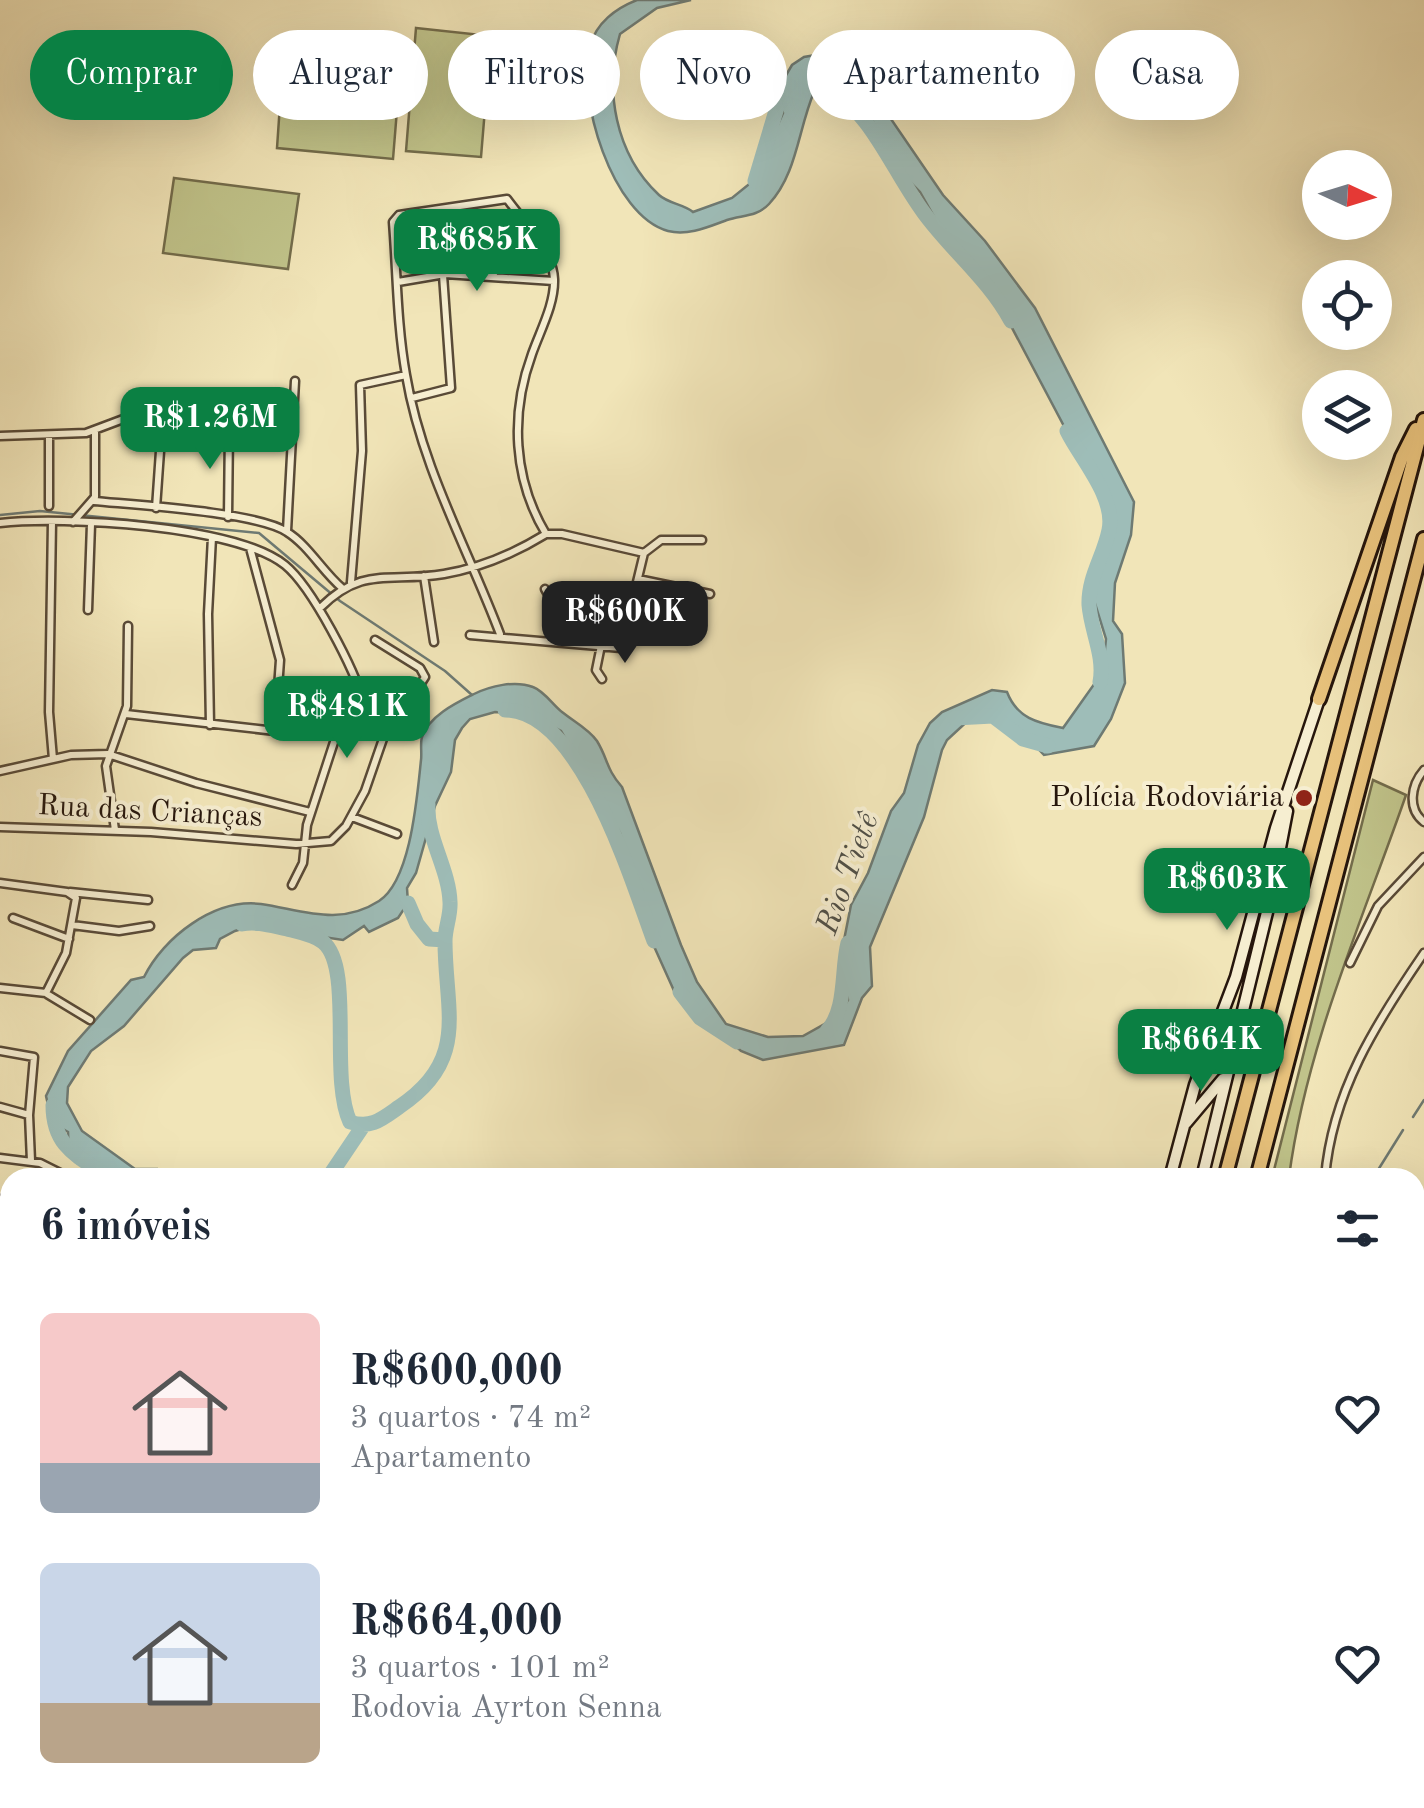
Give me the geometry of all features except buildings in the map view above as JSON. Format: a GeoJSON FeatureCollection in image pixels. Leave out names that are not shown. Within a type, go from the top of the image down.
{"type":"FeatureCollection","features":[{"type":"Feature","properties":{"kind":"highway"},"geometry":{"type":"LineString","coordinates":[[1319,699],[1402,457],[1424,417]]}},
{"type":"Feature","properties":{"kind":"highway"},"geometry":{"type":"LineString","coordinates":[[1228,1168],[1424,417]]}},
{"type":"Feature","properties":{"kind":"highway"},"geometry":{"type":"LineString","coordinates":[[1260,1168],[1424,539]]}},
{"type":"Feature","properties":{"kind":"street"},"geometry":{"type":"LineString","coordinates":[[500,634],[475,566],[433,474],[406,375],[393,222],[399,214],[507,200],[541,245],[554,281],[547,315],[526,369],[518,418],[525,490],[546,534]]}},
{"type":"Feature","properties":{"kind":"street"},"geometry":{"type":"LineString","coordinates":[[396,254],[493,250],[494,277]]}},
{"type":"Feature","properties":{"kind":"street"},"geometry":{"type":"LineString","coordinates":[[398,282],[443,274],[554,281]]}},
{"type":"Feature","properties":{"kind":"street"},"geometry":{"type":"LineString","coordinates":[[412,398],[451,388],[443,274]]}},
{"type":"Feature","properties":{"kind":"street"},"geometry":{"type":"LineString","coordinates":[[352,582],[362,451],[360,385],[406,375]]}},
{"type":"Feature","properties":{"kind":"street"},"geometry":{"type":"LineString","coordinates":[[287,531],[295,380]]}},
{"type":"Feature","properties":{"kind":"street"},"geometry":{"type":"LineString","coordinates":[[0,436],[95,430],[134,415],[162,423],[293,428]]}},
{"type":"Feature","properties":{"kind":"street"},"geometry":{"type":"LineString","coordinates":[[156,508],[162,423]]}},
{"type":"Feature","properties":{"kind":"street"},"geometry":{"type":"LineString","coordinates":[[228,517],[229,428]]}},
{"type":"Feature","properties":{"kind":"street"},"geometry":{"type":"LineString","coordinates":[[94,501],[95,430]]}},
{"type":"Feature","properties":{"kind":"street"},"geometry":{"type":"LineString","coordinates":[[49,435],[49,506]]}},
{"type":"Feature","properties":{"kind":"street"},"geometry":{"type":"LineString","coordinates":[[74,520],[94,501],[228,517],[287,531],[340,590]]}},
{"type":"Feature","properties":{"kind":"street"},"geometry":{"type":"LineString","coordinates":[[0,523],[74,520],[212,537],[250,548],[284,564],[323,606],[364,706],[381,725],[383,740],[352,817],[331,841],[301,844]]}},
{"type":"Feature","properties":{"kind":"street"},"geometry":{"type":"LineString","coordinates":[[52,521],[52,758]]}},
{"type":"Feature","properties":{"kind":"street"},"geometry":{"type":"LineString","coordinates":[[88,610],[91,524]]}},
{"type":"Feature","properties":{"kind":"street"},"geometry":{"type":"LineString","coordinates":[[323,606],[352,582],[424,576],[475,566],[524,548],[546,534],[644,553]]}},
{"type":"Feature","properties":{"kind":"street"},"geometry":{"type":"LineString","coordinates":[[210,725],[212,537]]}},
{"type":"Feature","properties":{"kind":"street"},"geometry":{"type":"LineString","coordinates":[[470,634],[622,648],[644,553],[662,540],[702,540]]}},
{"type":"Feature","properties":{"kind":"street"},"geometry":{"type":"LineString","coordinates":[[126,714],[269,733],[276,729],[280,660],[250,548]]}},
{"type":"Feature","properties":{"kind":"street"},"geometry":{"type":"LineString","coordinates":[[424,576],[434,642]]}},
{"type":"Feature","properties":{"kind":"street"},"geometry":{"type":"LineString","coordinates":[[638,578],[710,594]]}},
{"type":"Feature","properties":{"kind":"street"},"geometry":{"type":"LineString","coordinates":[[545,589],[554,605],[556,641]]}},
{"type":"Feature","properties":{"kind":"street"},"geometry":{"type":"LineString","coordinates":[[554,605],[573,603],[604,611],[596,670],[602,679]]}},
{"type":"Feature","properties":{"kind":"street"},"geometry":{"type":"LineString","coordinates":[[115,830],[106,777],[108,754],[126,714],[128,626]]}},
{"type":"Feature","properties":{"kind":"street"},"geometry":{"type":"LineString","coordinates":[[375,640],[420,668],[425,677],[404,710],[381,725]]}},
{"type":"Feature","properties":{"kind":"street"},"geometry":{"type":"LineString","coordinates":[[1173,1168],[1236,977],[1267,859],[1319,699]]}},
{"type":"Feature","properties":{"kind":"street"},"geometry":{"type":"LineString","coordinates":[[292,885],[303,863],[301,844],[335,739],[364,706]]}},
{"type":"Feature","properties":{"kind":"street"},"geometry":{"type":"LineString","coordinates":[[0,771],[52,758],[108,754],[196,783],[310,812]]}},
{"type":"Feature","properties":{"kind":"street"},"geometry":{"type":"LineString","coordinates":[[1424,770],[1415,785],[1413,804],[1415,814],[1424,822]]}},
{"type":"Feature","properties":{"kind":"street"},"geometry":{"type":"LineString","coordinates":[[1204,1168],[1274,886],[1296,771]]}},
{"type":"Feature","properties":{"kind":"street"},"geometry":{"type":"LineString","coordinates":[[352,817],[396,834]]}},
{"type":"Feature","properties":{"kind":"street","name":"Rua das Crianças"},"geometry":{"type":"LineString","coordinates":[[0,828],[115,830],[301,844]]}},
{"type":"Feature","properties":{"kind":"street"},"geometry":{"type":"LineString","coordinates":[[1350,963],[1378,906],[1424,857]]}},
{"type":"Feature","properties":{"kind":"street"},"geometry":{"type":"LineString","coordinates":[[0,883],[148,900]]}},
{"type":"Feature","properties":{"kind":"street"},"geometry":{"type":"LineString","coordinates":[[46,993],[60,971],[69,939],[72,894]]}},
{"type":"Feature","properties":{"kind":"street"},"geometry":{"type":"LineString","coordinates":[[14,918],[69,939]]}},
{"type":"Feature","properties":{"kind":"street"},"geometry":{"type":"LineString","coordinates":[[72,925],[119,931],[150,926]]}},
{"type":"Feature","properties":{"kind":"street"},"geometry":{"type":"LineString","coordinates":[[1326,1168],[1330,1126],[1340,1102],[1378,1023],[1424,953]]}},
{"type":"Feature","properties":{"kind":"street"},"geometry":{"type":"LineString","coordinates":[[0,988],[46,993],[90,1020]]}},
{"type":"Feature","properties":{"kind":"street"},"geometry":{"type":"LineString","coordinates":[[0,1052],[32,1057],[31,1161]]}},
{"type":"Feature","properties":{"kind":"street"},"geometry":{"type":"LineString","coordinates":[[1184,1126],[1227,1074]]}},
{"type":"Feature","properties":{"kind":"street"},"geometry":{"type":"LineString","coordinates":[[0,1107],[29,1115]]}},
{"type":"Feature","properties":{"kind":"street"},"geometry":{"type":"LineString","coordinates":[[0,1158],[31,1161],[48,1168]]}},
{"type":"Feature","properties":{"kind":"green space"},"geometry":{"type":"Polygon","coordinates":[[[416,28],[448,31],[448,120],[484,120],[481,157],[406,151],[409,120],[428,120],[428,30],[416,28]]]}},
{"type":"Feature","properties":{"kind":"green space"},"geometry":{"type":"Polygon","coordinates":[[[279,120],[396,120],[393,159],[277,148],[279,120]]]}},
{"type":"Feature","properties":{"kind":"green space"},"geometry":{"type":"Polygon","coordinates":[[[174,178],[299,194],[288,269],[163,253],[174,178]]]}},
{"type":"Feature","properties":{"kind":"green space"},"geometry":{"type":"Polygon","coordinates":[[[1373,780],[1406,795],[1322,1031],[1290,1168],[1275,1168],[1373,780]]]}},
{"type":"Feature","properties":{"kind":"water","name":"Rio Tietê"},"geometry":{"type":"Polygon","coordinates":[[[637,0],[691,0],[657,8],[620,34],[620,30],[597,30],[614,12],[637,0]]]}},
{"type":"Feature","properties":{"kind":"water","name":"Rio Tietê"},"geometry":{"type":"Polygon","coordinates":[[[807,56],[807,113],[786,179],[769,204],[749,215],[683,232],[668,231],[648,221],[630,203],[615,179],[593,120],[617,120],[623,141],[644,179],[659,195],[693,212],[732,198],[753,181],[780,120],[787,120],[787,73],[792,65],[807,56]]]}},
{"type":"Feature","properties":{"kind":"water","name":"Rio Tietê"},"geometry":{"type":"Polygon","coordinates":[[[872,120],[892,120],[943,195],[985,241],[1035,308],[1134,502],[1131,535],[1115,583],[1113,621],[1122,634],[1125,683],[1111,719],[1094,746],[1044,755],[1013,727],[974,715],[947,740],[924,817],[870,947],[872,986],[862,998],[844,1045],[763,1060],[741,1051],[675,993],[648,933],[648,913],[633,880],[620,833],[561,731],[530,715],[495,712],[470,719],[455,740],[451,772],[435,806],[416,873],[407,888],[408,903],[398,918],[369,932],[364,926],[343,940],[310,935],[271,920],[235,931],[220,939],[216,948],[193,950],[124,1026],[91,1051],[68,1087],[67,1103],[82,1131],[134,1168],[88,1168],[78,1162],[69,1154],[68,1132],[52,1123],[46,1096],[68,1051],[131,980],[144,977],[177,935],[226,907],[261,904],[335,915],[364,909],[379,901],[390,890],[405,857],[426,729],[451,706],[503,685],[518,684],[541,692],[601,747],[622,787],[697,982],[726,1024],[768,1037],[803,1036],[837,1017],[848,1000],[842,950],[851,905],[868,873],[891,811],[904,793],[918,745],[930,723],[942,712],[992,690],[1007,692],[1016,708],[1029,718],[1063,728],[1095,683],[1106,639],[1089,584],[1103,544],[1113,532],[1098,479],[1074,445],[993,292],[944,234],[920,192],[897,169],[872,120]]]}},
{"type":"Feature","properties":{"kind":"waterway","name":"Rio Tietê"},"geometry":{"type":"LineString","coordinates":[[755,181],[778,104],[795,85]]}},
{"type":"Feature","properties":{"kind":"waterway","name":"Rio Tietê"},"geometry":{"type":"LineString","coordinates":[[864,120],[924,213],[992,292],[1011,321]]}},
{"type":"Feature","properties":{"kind":"waterway","name":"Rio Tietê"},"geometry":{"type":"LineString","coordinates":[[1067,431],[1096,478],[1110,517],[1107,540],[1089,595],[1101,663],[1100,682]]}},
{"type":"Feature","properties":{"kind":"waterway"},"geometry":{"type":"LineString","coordinates":[[0,515],[40,511],[259,533],[340,601],[445,671],[472,695]]}},
{"type":"Feature","properties":{"kind":"waterway","name":"Rio Tietê"},"geometry":{"type":"LineString","coordinates":[[505,710],[532,718],[557,738],[580,768],[617,842],[654,941]]}},
{"type":"Feature","properties":{"kind":"waterway","name":"Rio Tietê"},"geometry":{"type":"LineString","coordinates":[[955,718],[993,716],[1023,739],[1048,746]]}},
{"type":"Feature","properties":{"kind":"waterway","name":"Rio Tietê"},"geometry":{"type":"LineString","coordinates":[[242,924],[287,929],[323,942],[332,955],[337,974],[341,1078],[350,1122],[376,1122],[387,1115],[421,1089],[436,1071],[449,1033],[445,941],[449,890],[430,829],[428,804]]}},
{"type":"Feature","properties":{"kind":"waterway"},"geometry":{"type":"LineString","coordinates":[[408,903],[429,939],[445,940]]}},
{"type":"Feature","properties":{"kind":"waterway","name":"Rio Tietê"},"geometry":{"type":"LineString","coordinates":[[827,1031],[841,1001],[848,943]]}},
{"type":"Feature","properties":{"kind":"waterway","name":"Rio Tietê"},"geometry":{"type":"LineString","coordinates":[[680,992],[700,1018],[737,1042]]}},
{"type":"Feature","properties":{"kind":"waterway"},"geometry":{"type":"LineString","coordinates":[[1413,1117],[1424,1100]]}},
{"type":"Feature","properties":{"kind":"waterway","name":"Rio Tietê"},"geometry":{"type":"LineString","coordinates":[[53,1105],[57,1131],[63,1141],[95,1168]]}},
{"type":"Feature","properties":{"kind":"waterway"},"geometry":{"type":"LineString","coordinates":[[335,1168],[363,1126]]}},
{"type":"Feature","properties":{"kind":"waterway"},"geometry":{"type":"LineString","coordinates":[[1379,1168],[1403,1130]]}},
{"type":"Feature","properties":{"kind":"place","name":"Polícia Rodoviária"},"geometry":{"type":"Point","coordinates":[1304,798]}}]}
